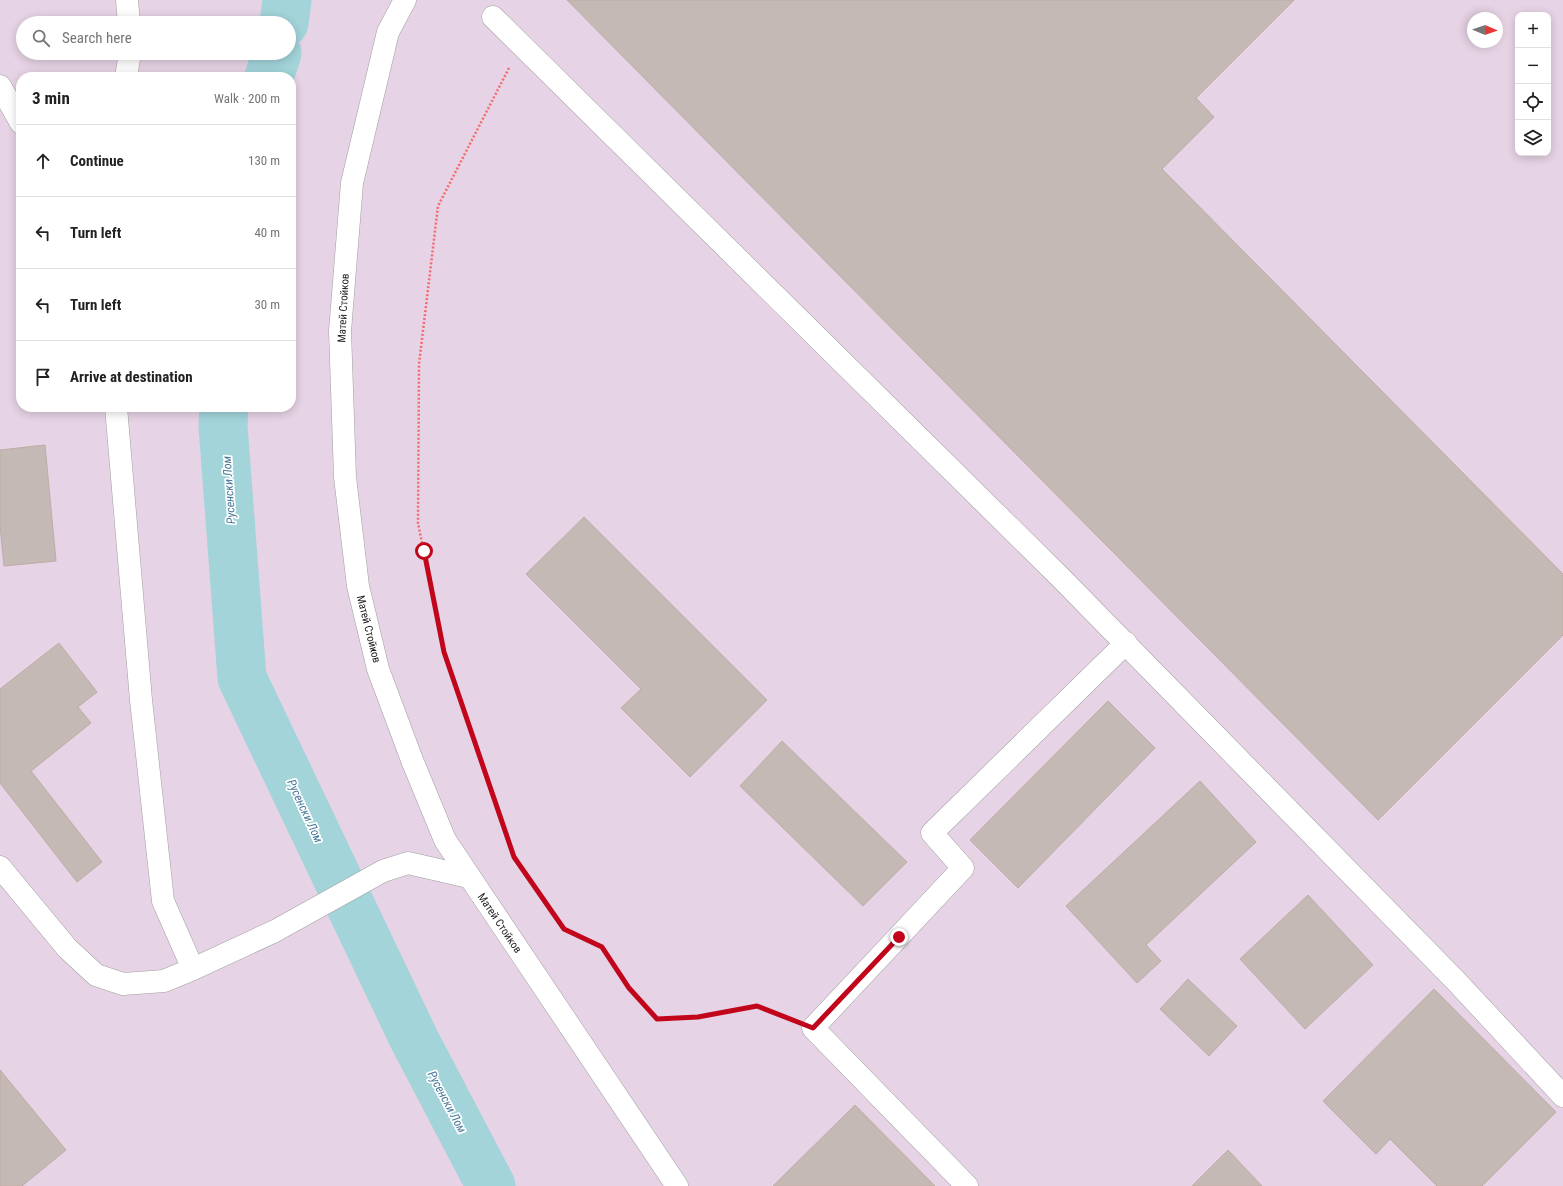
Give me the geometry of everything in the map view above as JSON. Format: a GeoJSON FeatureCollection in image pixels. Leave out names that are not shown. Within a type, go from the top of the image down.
{"type":"FeatureCollection","features":[{"type":"Feature","properties":{"kind":"street"},"geometry":{"type":"LineString","coordinates":[[127,0],[128,16]]}},
{"type":"Feature","properties":{"kind":"street","name":"Матей Стойков"},"geometry":{"type":"LineString","coordinates":[[405,0],[388,32],[352,183],[340,331],[345,477],[358,586],[378,669],[412,760],[445,840],[677,1186]]}},
{"type":"Feature","properties":{"kind":"street"},"geometry":{"type":"LineString","coordinates":[[493,17],[1057,573],[1450,976],[1563,1096]]}},
{"type":"Feature","properties":{"kind":"street"},"geometry":{"type":"LineString","coordinates":[[127,72],[129,60]]}},
{"type":"Feature","properties":{"kind":"street"},"geometry":{"type":"LineString","coordinates":[[0,86],[16,113]]}},
{"type":"Feature","properties":{"kind":"street"},"geometry":{"type":"LineString","coordinates":[[116,412],[141,700],[163,901],[193,969]]}},
{"type":"Feature","properties":{"kind":"street"},"geometry":{"type":"LineString","coordinates":[[967,1186],[813,1028],[963,868],[932,833],[1126,643]]}},
{"type":"Feature","properties":{"kind":"street"},"geometry":{"type":"LineString","coordinates":[[0,867],[67,948],[96,975],[123,984],[164,981],[193,969],[275,931],[383,871],[408,863],[469,877]]}},
{"type":"Feature","properties":{"kind":"path"},"geometry":{"type":"LineString","coordinates":[[521,44],[438,206],[419,364],[418,523],[444,652],[514,857],[564,929],[602,947],[629,988],[657,1019],[698,1017],[757,1006],[813,1028]]}},
{"type":"Feature","properties":{"kind":"shaded area"},"geometry":{"type":"Polygon","coordinates":[[[0,0],[1563,0],[1563,1186],[0,1186],[0,0]]]}},
{"type":"Feature","properties":{"kind":"building"},"geometry":{"type":"Polygon","coordinates":[[[567,0],[1294,0],[1196,98],[1214,117],[1162,169],[1563,574],[1563,635],[1378,820],[567,0]]]}},
{"type":"Feature","properties":{"kind":"building"},"geometry":{"type":"Polygon","coordinates":[[[45,445],[56,561],[4,566],[0,526],[0,450],[45,445]]]}},
{"type":"Feature","properties":{"kind":"building"},"geometry":{"type":"Polygon","coordinates":[[[584,517],[767,700],[690,777],[621,708],[641,689],[526,574],[584,517]]]}},
{"type":"Feature","properties":{"kind":"building"},"geometry":{"type":"Polygon","coordinates":[[[59,643],[97,692],[78,707],[91,723],[31,771],[102,862],[77,882],[0,783],[0,689],[59,643]]]}},
{"type":"Feature","properties":{"kind":"building"},"geometry":{"type":"Polygon","coordinates":[[[1108,701],[1155,748],[1018,888],[970,840],[1108,701]]]}},
{"type":"Feature","properties":{"kind":"building"},"geometry":{"type":"Polygon","coordinates":[[[782,741],[907,862],[863,906],[740,786],[782,741]]]}},
{"type":"Feature","properties":{"kind":"building"},"geometry":{"type":"Polygon","coordinates":[[[1200,781],[1256,842],[1146,945],[1161,961],[1137,983],[1066,906],[1200,781]]]}},
{"type":"Feature","properties":{"kind":"building"},"geometry":{"type":"Polygon","coordinates":[[[1308,895],[1373,965],[1305,1029],[1240,959],[1308,895]]]}},
{"type":"Feature","properties":{"kind":"building"},"geometry":{"type":"Polygon","coordinates":[[[1188,979],[1237,1026],[1209,1056],[1160,1009],[1188,979]]]}},
{"type":"Feature","properties":{"kind":"building"},"geometry":{"type":"Polygon","coordinates":[[[1434,989],[1556,1112],[1482,1186],[1437,1186],[1390,1139],[1376,1154],[1323,1101],[1434,989]]]}},
{"type":"Feature","properties":{"kind":"building"},"geometry":{"type":"Polygon","coordinates":[[[0,1070],[66,1150],[22,1186],[0,1186],[0,1070]]]}},
{"type":"Feature","properties":{"kind":"building"},"geometry":{"type":"Polygon","coordinates":[[[855,1105],[935,1186],[773,1186],[855,1105]]]}},
{"type":"Feature","properties":{"kind":"building"},"geometry":{"type":"Polygon","coordinates":[[[1228,1150],[1262,1186],[1192,1186],[1228,1150]]]}},
{"type":"Feature","properties":{"kind":"waterway","name":"Русенски Лом"},"geometry":{"type":"LineString","coordinates":[[285,16],[287,0]]}},
{"type":"Feature","properties":{"kind":"waterway","name":"Русенски Лом"},"geometry":{"type":"LineString","coordinates":[[271,72],[275,60]]}},
{"type":"Feature","properties":{"kind":"waterway","name":"Русенски Лом"},"geometry":{"type":"LineString","coordinates":[[224,412],[223,426],[242,678],[414,1039],[491,1186]]}},
{"type":"Feature","properties":{"kind":"route"},"geometry":{"type":"LineString","coordinates":[[424,551],[444,652],[514,857],[564,929],[602,947],[629,988],[657,1019],[698,1017],[757,1006],[813,1028],[899,937]]}}]}
